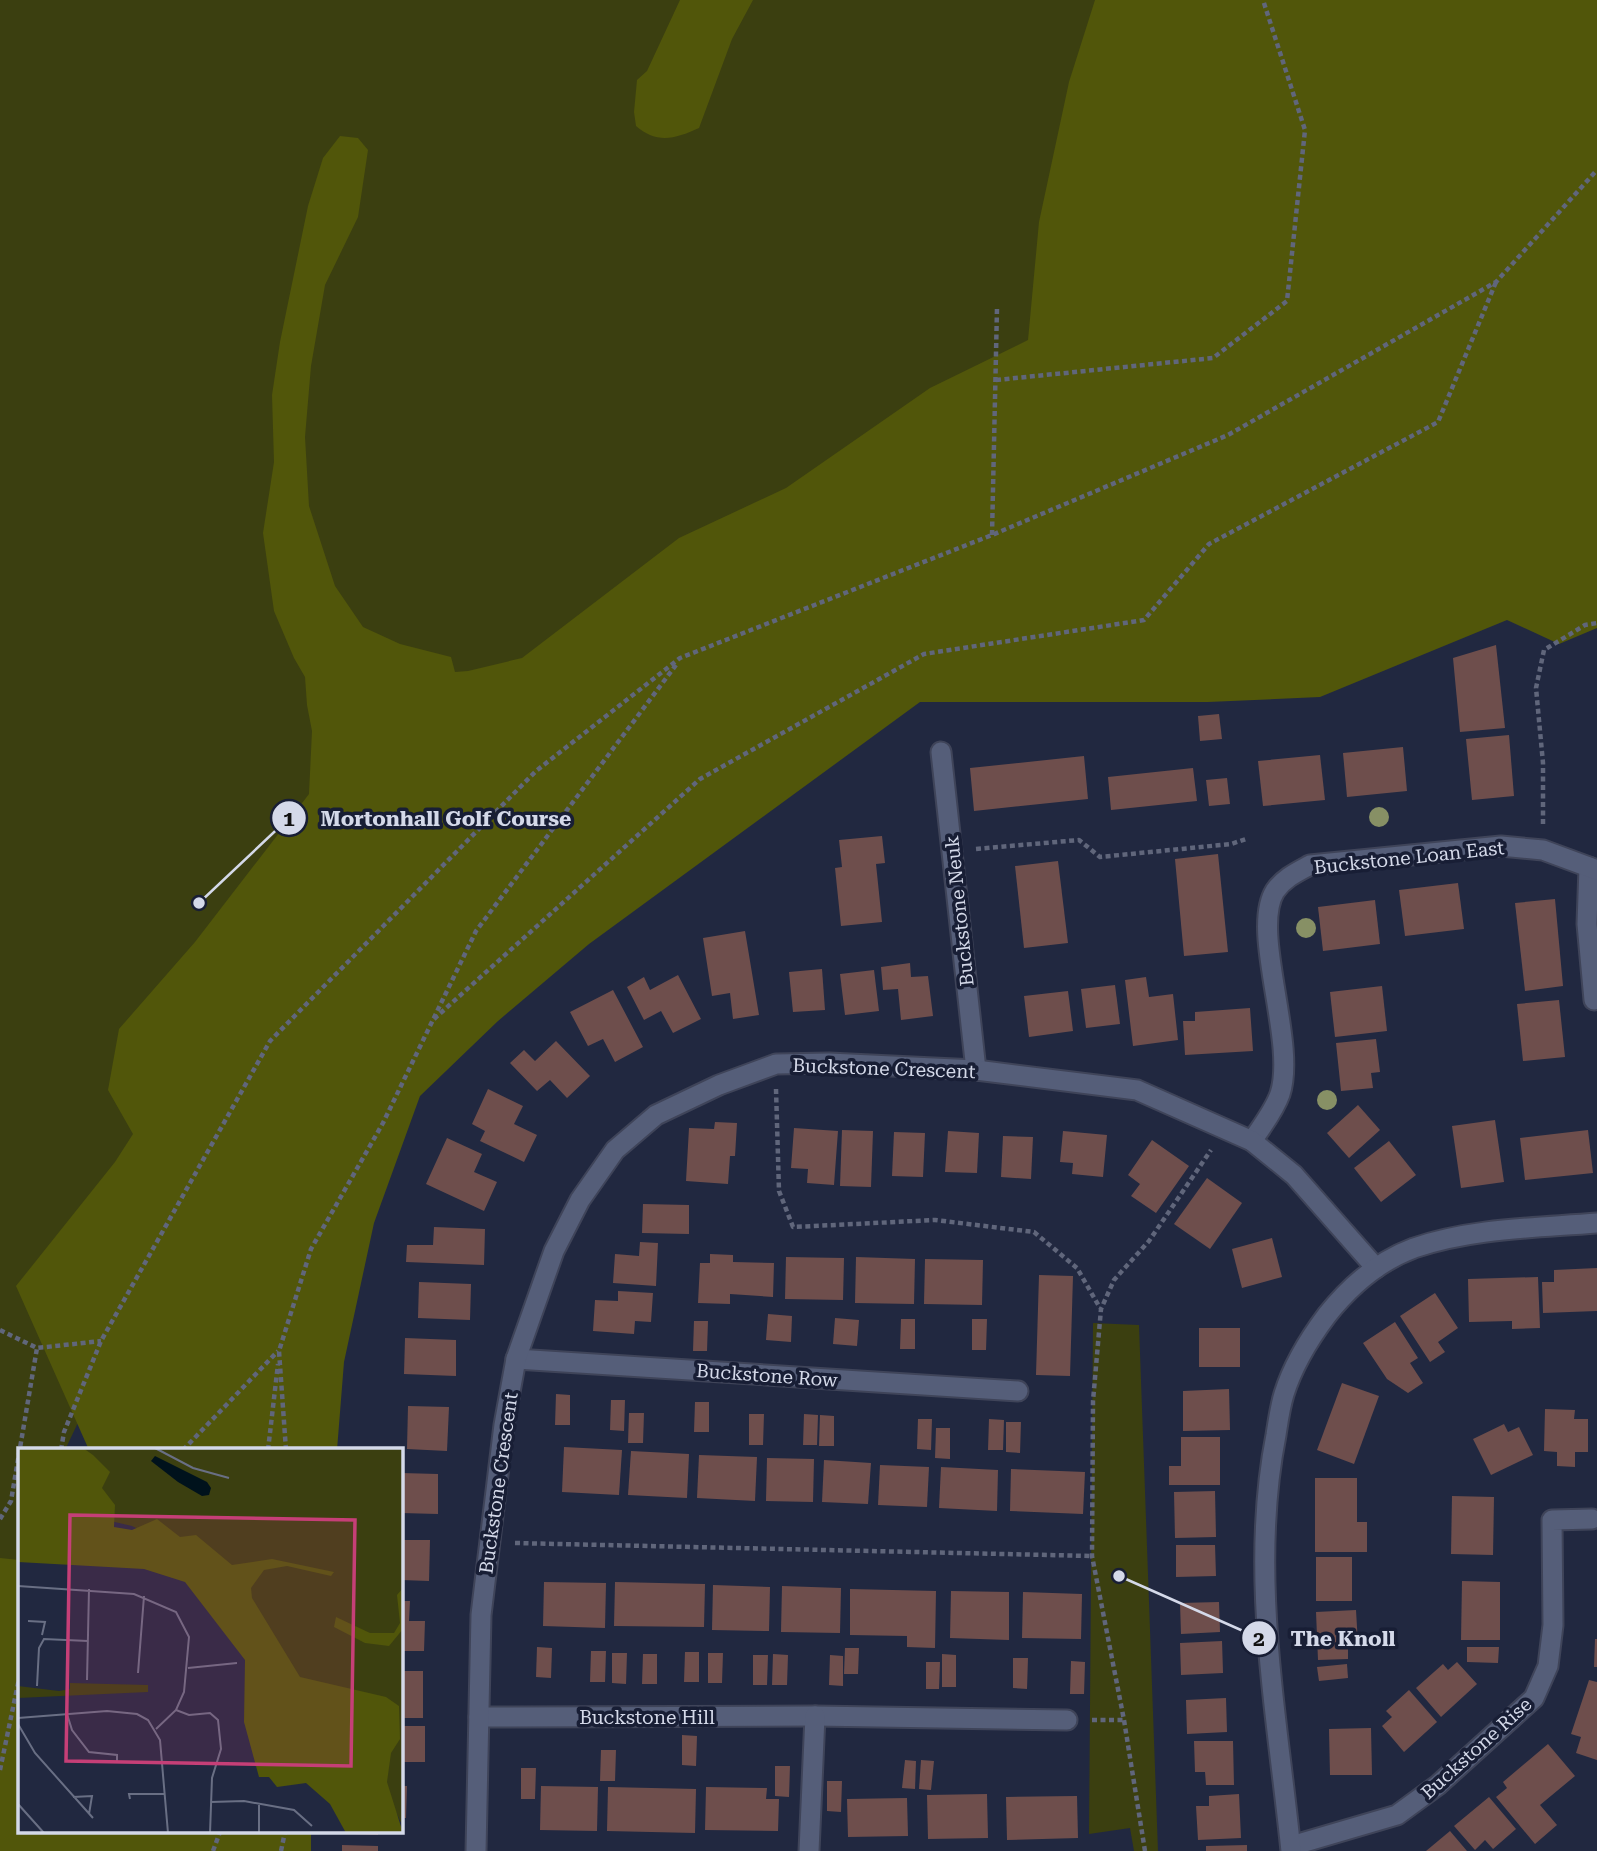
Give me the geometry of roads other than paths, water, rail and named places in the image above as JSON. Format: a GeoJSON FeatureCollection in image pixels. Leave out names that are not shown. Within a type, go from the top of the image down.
{"type":"FeatureCollection","features":[{"type":"Feature","properties":{"kind":"street","name":"Buckstone Neuk"},"geometry":{"type":"LineString","coordinates":[[942,752],[976,1070]]}},
{"type":"Feature","properties":{"kind":"street","name":"Buckstone Loan East"},"geometry":{"type":"LineString","coordinates":[[1252,1141],[1280,1093],[1283,1055],[1267,923],[1274,892],[1286,878],[1310,865],[1502,846],[1543,850],[1593,869]]}},
{"type":"Feature","properties":{"kind":"street"},"geometry":{"type":"LineString","coordinates":[[1593,869],[1587,924],[1594,1000]]}},
{"type":"Feature","properties":{"kind":"street","name":"Buckstone Crescent"},"geometry":{"type":"LineString","coordinates":[[477,1851],[481,1615],[504,1425],[516,1360],[554,1251],[580,1200],[615,1150],[656,1115],[719,1085],[776,1064],[829,1063],[976,1070],[1137,1090],[1252,1141],[1294,1175],[1376,1268]]}},
{"type":"Feature","properties":{"kind":"street"},"geometry":{"type":"LineString","coordinates":[[1291,1848],[1264,1590],[1267,1480],[1284,1394],[1300,1356],[1345,1292],[1376,1268],[1412,1249],[1486,1232],[1597,1223]]}},
{"type":"Feature","properties":{"kind":"street","name":"Buckstone Row"},"geometry":{"type":"LineString","coordinates":[[516,1360],[1018,1391]]}},
{"type":"Feature","properties":{"kind":"street","name":"Buckstone Rise"},"geometry":{"type":"LineString","coordinates":[[1291,1848],[1397,1815],[1438,1785],[1534,1698],[1548,1666],[1553,1625],[1552,1520],[1592,1519]]}},
{"type":"Feature","properties":{"kind":"street"},"geometry":{"type":"LineString","coordinates":[[809,1851],[816,1716]]}},
{"type":"Feature","properties":{"kind":"street","name":"Buckstone Hill"},"geometry":{"type":"LineString","coordinates":[[479,1717],[816,1716],[1067,1720]]}},
{"type":"Feature","properties":{"kind":"place","name":"Mortonhall Golf Course"},"geometry":{"type":"Point","coordinates":[199,903]}},
{"type":"Feature","properties":{"kind":"place","name":"The Knoll"},"geometry":{"type":"Point","coordinates":[1119,1576]}}]}
